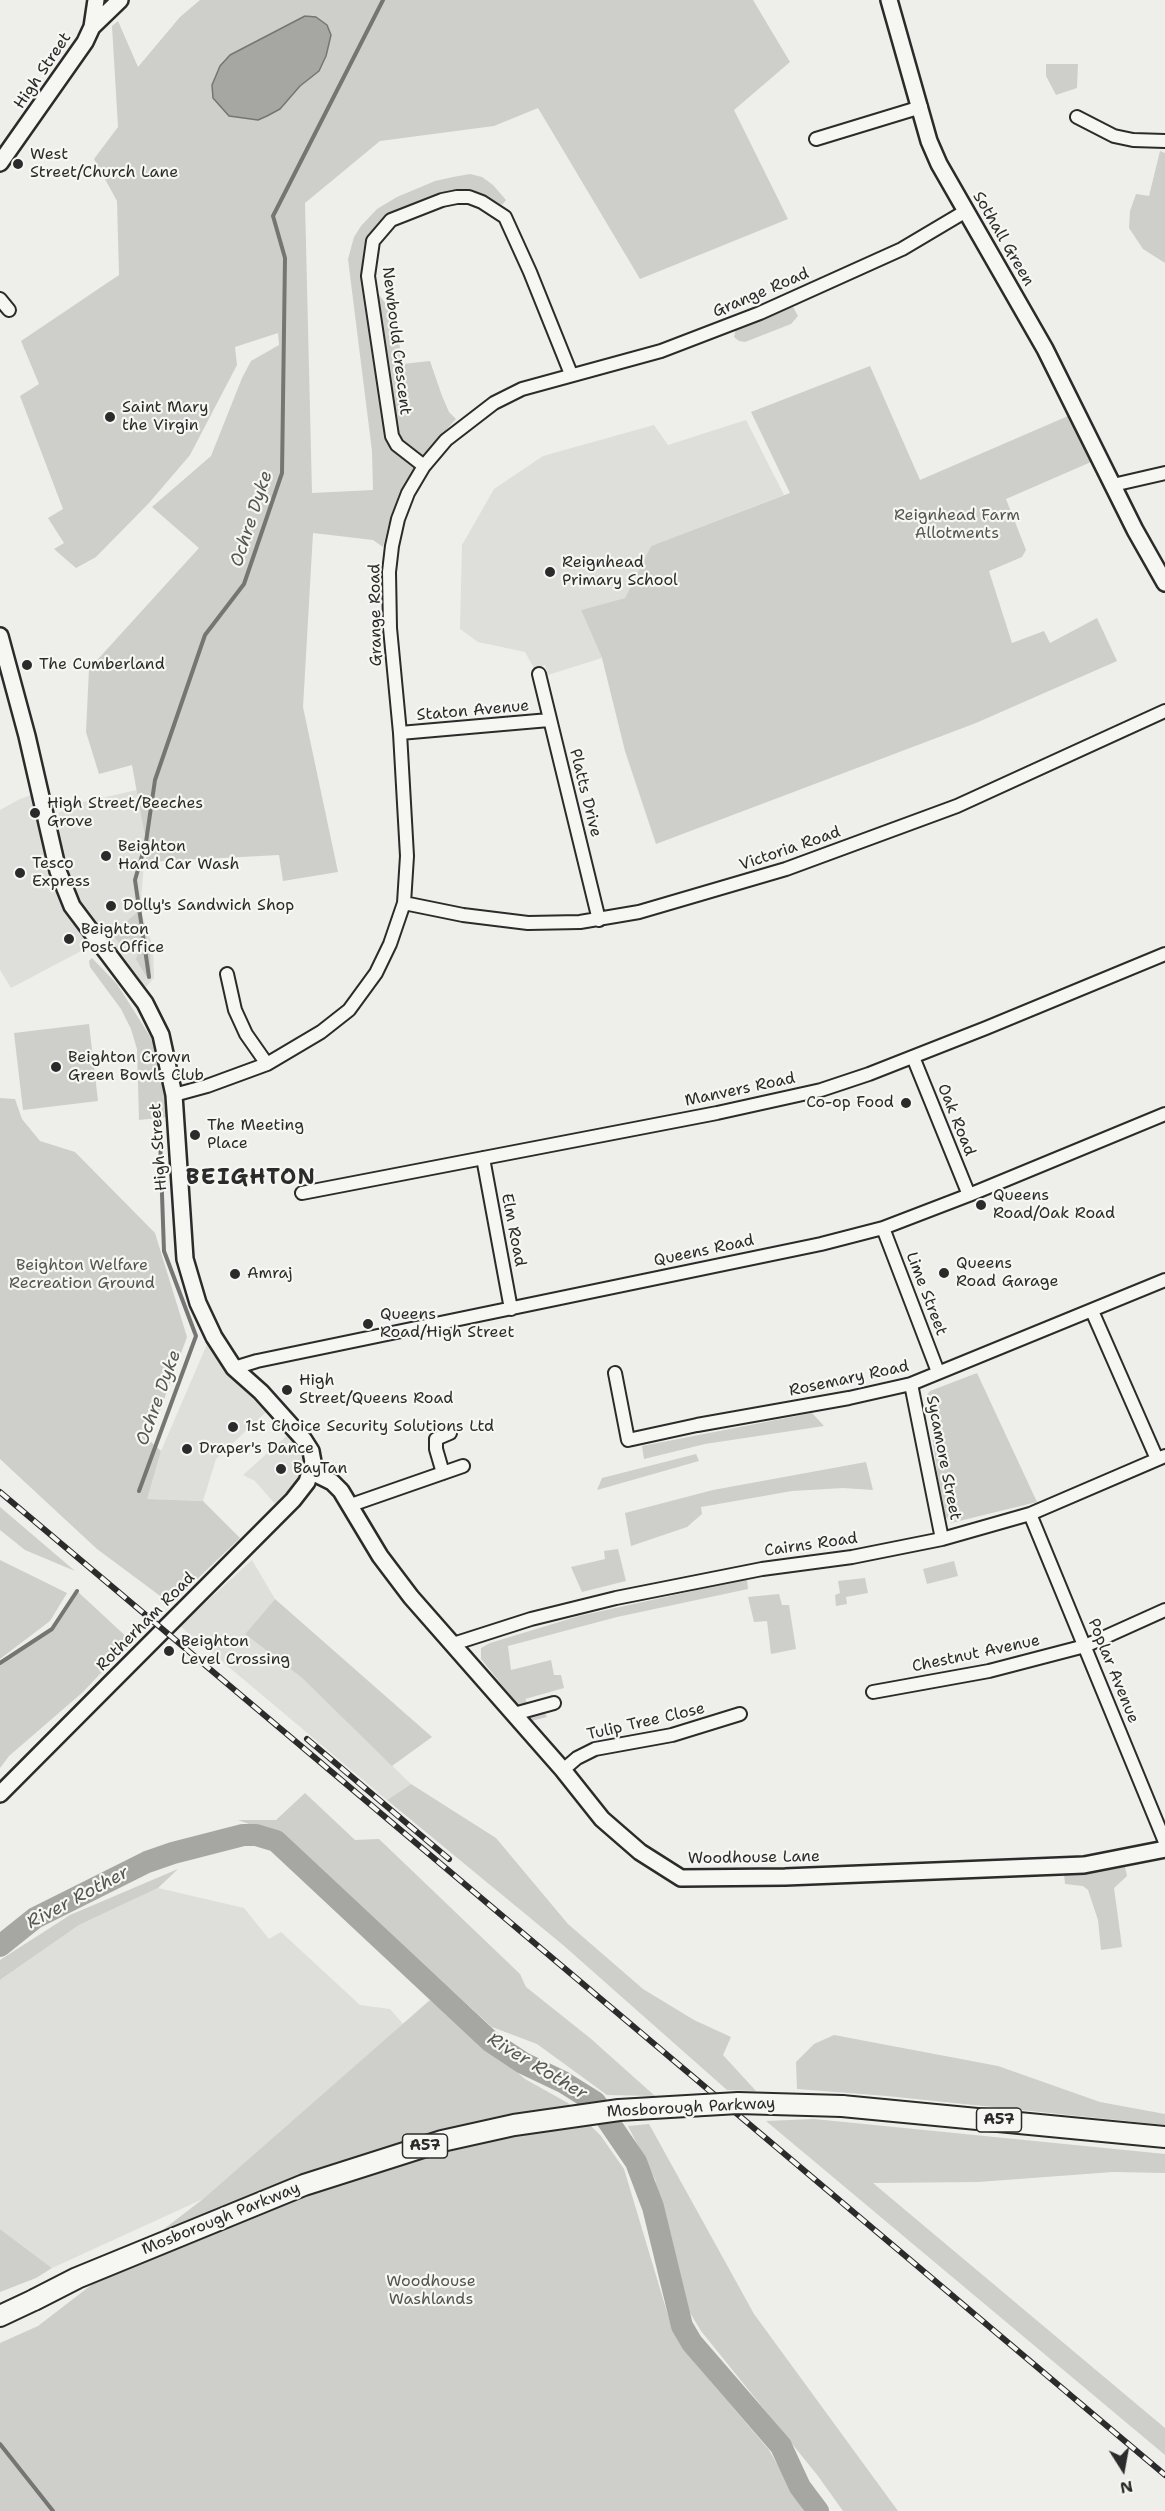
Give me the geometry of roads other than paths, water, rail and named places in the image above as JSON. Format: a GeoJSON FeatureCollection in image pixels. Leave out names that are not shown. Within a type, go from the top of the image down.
{"type":"FeatureCollection","features":[{"type":"Feature","properties":{"kind":"highway","name":"Mosborough Parkway"},"geometry":{"type":"LineString","coordinates":[[0,2316],[77,2278],[304,2185],[442,2141],[514,2125],[619,2110],[738,2103],[842,2106],[1165,2137]]}},
{"type":"Feature","properties":{"kind":"street"},"geometry":{"type":"LineString","coordinates":[[92,27],[96,0]]}},
{"type":"Feature","properties":{"kind":"street"},"geometry":{"type":"LineString","coordinates":[[92,27],[120,0]]}},
{"type":"Feature","properties":{"kind":"street","name":"Sothall Green"},"geometry":{"type":"LineString","coordinates":[[889,0],[929,141],[939,164],[1045,349],[1135,530],[1165,583]]}},
{"type":"Feature","properties":{"kind":"street","name":"High Street"},"geometry":{"type":"LineString","coordinates":[[0,163],[73,62],[92,27]]}},
{"type":"Feature","properties":{"kind":"street"},"geometry":{"type":"LineString","coordinates":[[816,139],[921,107]]}},
{"type":"Feature","properties":{"kind":"street"},"geometry":{"type":"LineString","coordinates":[[1077,117],[1114,136],[1133,140],[1165,141]]}},
{"type":"Feature","properties":{"kind":"street","name":"Newbould Crescent"},"geometry":{"type":"LineString","coordinates":[[424,465],[397,445],[392,436],[368,276],[373,241],[392,220],[442,200],[457,197],[469,197],[482,202],[505,217],[571,374]]}},
{"type":"Feature","properties":{"kind":"street","name":"Grange Road"},"geometry":{"type":"LineString","coordinates":[[174,1095],[207,1086],[267,1064],[321,1032],[349,1010],[376,973],[390,945],[404,903],[407,880],[407,838],[390,628],[389,572],[398,519],[408,493],[424,465],[446,440],[494,403],[522,390],[571,374],[661,351],[760,313],[902,249],[966,211]]}},
{"type":"Feature","properties":{"kind":"street"},"geometry":{"type":"LineString","coordinates":[[0,299],[9,310]]}},
{"type":"Feature","properties":{"kind":"street"},"geometry":{"type":"LineString","coordinates":[[1113,485],[1165,473]]}},
{"type":"Feature","properties":{"kind":"street","name":"High Street"},"geometry":{"type":"LineString","coordinates":[[0,636],[27,736],[58,871],[72,906],[145,1003],[161,1035],[174,1095],[185,1259],[198,1303],[214,1337],[234,1368],[261,1392],[307,1444],[313,1458],[312,1472]]}},
{"type":"Feature","properties":{"kind":"street","name":"Platts Drive"},"geometry":{"type":"LineString","coordinates":[[539,674],[598,920]]}},
{"type":"Feature","properties":{"kind":"street","name":"Victoria Road"},"geometry":{"type":"LineString","coordinates":[[404,903],[497,920],[562,923],[598,920],[639,912],[786,869],[957,806],[1165,711]]}},
{"type":"Feature","properties":{"kind":"street","name":"Staton Avenue"},"geometry":{"type":"LineString","coordinates":[[400,733],[549,720]]}},
{"type":"Feature","properties":{"kind":"street","name":"Manvers Road"},"geometry":{"type":"LineString","coordinates":[[302,1193],[767,1103],[845,1083],[1165,954]]}},
{"type":"Feature","properties":{"kind":"street"},"geometry":{"type":"LineString","coordinates":[[227,974],[235,1010],[246,1034],[267,1064]]}},
{"type":"Feature","properties":{"kind":"street","name":"Oak Road"},"geometry":{"type":"LineString","coordinates":[[913,1057],[969,1195]]}},
{"type":"Feature","properties":{"kind":"street","name":"Queens Road"},"geometry":{"type":"LineString","coordinates":[[234,1368],[257,1361],[821,1244],[883,1228],[1165,1114]]}},
{"type":"Feature","properties":{"kind":"street","name":"Elm Road"},"geometry":{"type":"LineString","coordinates":[[483,1158],[511,1309]]}},
{"type":"Feature","properties":{"kind":"street","name":"Lime Street"},"geometry":{"type":"LineString","coordinates":[[883,1228],[938,1372]]}},
{"type":"Feature","properties":{"kind":"street","name":"Rosemary Road"},"geometry":{"type":"LineString","coordinates":[[615,1373],[628,1440],[911,1384],[1165,1280]]}},
{"type":"Feature","properties":{"kind":"street"},"geometry":{"type":"LineString","coordinates":[[1092,1311],[1161,1458]]}},
{"type":"Feature","properties":{"kind":"street","name":"Sycamore Street"},"geometry":{"type":"LineString","coordinates":[[911,1384],[942,1539]]}},
{"type":"Feature","properties":{"kind":"street"},"geometry":{"type":"LineString","coordinates":[[443,1473],[435,1449],[436,1439],[450,1433]]}},
{"type":"Feature","properties":{"kind":"street","name":"Cairns Road"},"geometry":{"type":"LineString","coordinates":[[453,1644],[531,1619],[616,1598],[762,1569],[834,1560],[942,1539],[1030,1514],[1161,1458]]}},
{"type":"Feature","properties":{"kind":"street"},"geometry":{"type":"LineString","coordinates":[[351,1505],[463,1466]]}},
{"type":"Feature","properties":{"kind":"street","name":"Woodhouse Lane"},"geometry":{"type":"LineString","coordinates":[[312,1472],[336,1485],[351,1505],[380,1556],[411,1597],[563,1770],[602,1819],[640,1852],[681,1878],[1084,1865],[1165,1849]]}},
{"type":"Feature","properties":{"kind":"street","name":"Rotherham Road"},"geometry":{"type":"LineString","coordinates":[[0,1794],[293,1500],[305,1486],[312,1472]]}},
{"type":"Feature","properties":{"kind":"street","name":"Poplar Avenue"},"geometry":{"type":"LineString","coordinates":[[1030,1514],[1165,1842]]}},
{"type":"Feature","properties":{"kind":"street","name":"Chestnut Avenue"},"geometry":{"type":"LineString","coordinates":[[873,1692],[989,1671],[1085,1646],[1165,1610]]}},
{"type":"Feature","properties":{"kind":"street"},"geometry":{"type":"LineString","coordinates":[[514,1714],[554,1703]]}},
{"type":"Feature","properties":{"kind":"street","name":"Tulip Tree Close"},"geometry":{"type":"LineString","coordinates":[[563,1770],[577,1758],[595,1749],[672,1735],[740,1714]]}},
{"type":"Feature","properties":{"kind":"street"},"geometry":{"type":"LineString","coordinates":[[0,2306],[34,2300]]}},
{"type":"Feature","properties":{"kind":"waterway","name":"Ochre Dyke"},"geometry":{"type":"LineString","coordinates":[[149,977],[135,880],[146,842],[155,780],[205,635],[244,584],[282,473],[285,258],[273,216],[383,0]]}},
{"type":"Feature","properties":{"kind":"waterway","name":"Ochre Dyke"},"geometry":{"type":"LineString","coordinates":[[139,1491],[196,1336],[164,1251],[160,1138]]}},
{"type":"Feature","properties":{"kind":"waterway","name":"Ochre Dyke"},"geometry":{"type":"LineString","coordinates":[[0,1663],[52,1629],[77,1591]]}},
{"type":"Feature","properties":{"kind":"waterway","name":"River Rother"},"geometry":{"type":"LineString","coordinates":[[0,1946],[35,1918],[147,1862],[243,1835],[256,1835],[276,1841],[490,2041],[523,2063],[563,2082],[595,2102],[636,2162],[653,2207],[682,2326],[692,2343],[781,2446],[800,2487],[818,2511]]}},
{"type":"Feature","properties":{"kind":"waterway"},"geometry":{"type":"LineString","coordinates":[[0,2444],[53,2511]]}},
{"type":"Feature","properties":{"kind":"railway"},"geometry":{"type":"LineString","coordinates":[[0,1492],[1165,2475]]}},
{"type":"Feature","properties":{"kind":"railway"},"geometry":{"type":"LineString","coordinates":[[307,1739],[449,1859]]}},
{"type":"Feature","properties":{"kind":"place","name":"West Street/Church Lane"},"geometry":{"type":"Point","coordinates":[18,164]}},
{"type":"Feature","properties":{"kind":"place","name":"Saint Mary the Virgin"},"geometry":{"type":"Point","coordinates":[110,417]}},
{"type":"Feature","properties":{"kind":"place","name":"Reignhead Primary School"},"geometry":{"type":"Point","coordinates":[550,572]}},
{"type":"Feature","properties":{"kind":"place","name":"The Cumberland"},"geometry":{"type":"Point","coordinates":[27,665]}},
{"type":"Feature","properties":{"kind":"place","name":"High Street/Beeches Grove"},"geometry":{"type":"Point","coordinates":[35,813]}},
{"type":"Feature","properties":{"kind":"place","name":"Beighton Hand Car Wash"},"geometry":{"type":"Point","coordinates":[106,856]}},
{"type":"Feature","properties":{"kind":"place","name":"Tesco Express"},"geometry":{"type":"Point","coordinates":[20,873]}},
{"type":"Feature","properties":{"kind":"place","name":"Dolly's Sandwich Shop"},"geometry":{"type":"Point","coordinates":[111,906]}},
{"type":"Feature","properties":{"kind":"place","name":"Beighton Post Office"},"geometry":{"type":"Point","coordinates":[69,939]}},
{"type":"Feature","properties":{"kind":"place","name":"Beighton Crown Green Bowls Club"},"geometry":{"type":"Point","coordinates":[56,1067]}},
{"type":"Feature","properties":{"kind":"place","name":"Co-op Food"},"geometry":{"type":"Point","coordinates":[906,1103]}},
{"type":"Feature","properties":{"kind":"place","name":"The Meeting Place"},"geometry":{"type":"Point","coordinates":[195,1135]}},
{"type":"Feature","properties":{"kind":"place","name":"Queens Road/Oak Road"},"geometry":{"type":"Point","coordinates":[981,1205]}},
{"type":"Feature","properties":{"kind":"place","name":"Queens Road Garage"},"geometry":{"type":"Point","coordinates":[944,1273]}},
{"type":"Feature","properties":{"kind":"place","name":"Amraj"},"geometry":{"type":"Point","coordinates":[235,1274]}},
{"type":"Feature","properties":{"kind":"place","name":"Queens Road/High Street"},"geometry":{"type":"Point","coordinates":[368,1324]}},
{"type":"Feature","properties":{"kind":"place","name":"High Street/Queens Road"},"geometry":{"type":"Point","coordinates":[287,1390]}},
{"type":"Feature","properties":{"kind":"place","name":"1st Choice Security Solutions Ltd"},"geometry":{"type":"Point","coordinates":[233,1427]}},
{"type":"Feature","properties":{"kind":"place","name":"Draper's Dance"},"geometry":{"type":"Point","coordinates":[187,1449]}},
{"type":"Feature","properties":{"kind":"place","name":"BayTan"},"geometry":{"type":"Point","coordinates":[281,1469]}},
{"type":"Feature","properties":{"kind":"place","name":"Beighton Level Crossing"},"geometry":{"type":"Point","coordinates":[169,1651]}},
{"type":"Feature","properties":{"kind":"district","name":"BEIGHTON"},"geometry":{"type":"Point","coordinates":[251,1178]}},
{"type":"Feature","properties":{"kind":"park label","name":"Reignhead Farm Allotments"},"geometry":{"type":"Point","coordinates":[957,525]}},
{"type":"Feature","properties":{"kind":"park label","name":"Beighton Welfare Recreation Ground"},"geometry":{"type":"Point","coordinates":[82,1275]}},
{"type":"Feature","properties":{"kind":"park label","name":"Woodhouse Washlands"},"geometry":{"type":"Point","coordinates":[431,2291]}}]}
